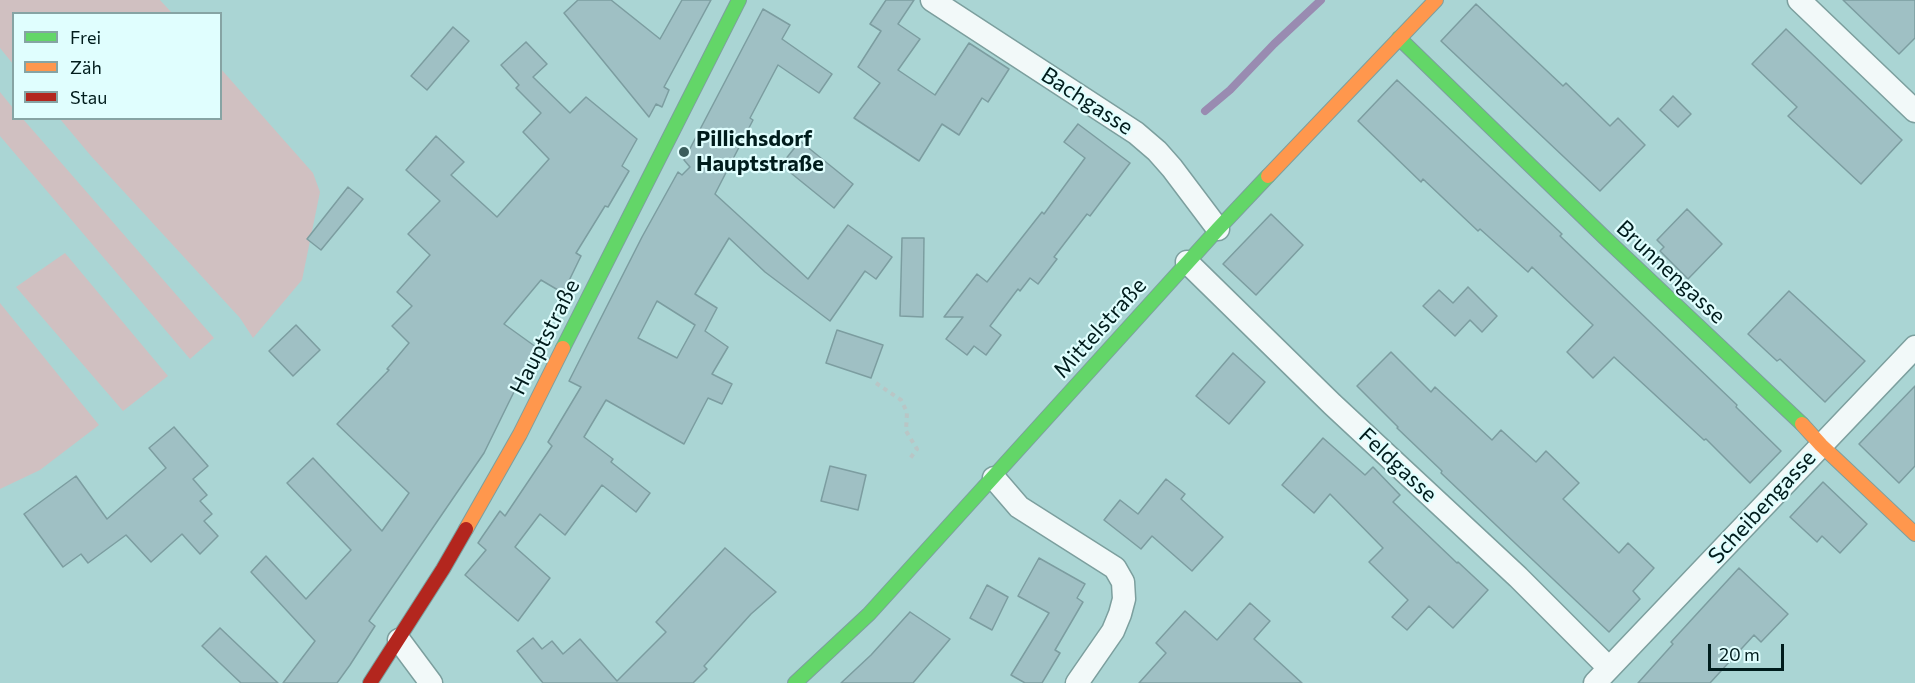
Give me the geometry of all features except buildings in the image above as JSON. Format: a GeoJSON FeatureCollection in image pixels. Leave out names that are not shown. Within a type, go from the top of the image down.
{"type":"FeatureCollection","features":[{"type":"Feature","properties":{"kind":"street","name":"Hauptstraße"},"geometry":{"type":"LineString","coordinates":[[370,683],[443,569],[520,434],[739,0]]}},
{"type":"Feature","properties":{"kind":"street","name":"Bachgasse"},"geometry":{"type":"LineString","coordinates":[[932,0],[1136,133],[1165,160],[1218,229]]}},
{"type":"Feature","properties":{"kind":"street","name":"Mittelstraße"},"geometry":{"type":"LineString","coordinates":[[795,683],[869,614],[1218,229],[1436,0]]}},
{"type":"Feature","properties":{"kind":"street"},"geometry":{"type":"LineString","coordinates":[[1799,0],[1915,111]]}},
{"type":"Feature","properties":{"kind":"street","name":"Brunnengasse"},"geometry":{"type":"LineString","coordinates":[[1399,38],[1915,534]]}},
{"type":"Feature","properties":{"kind":"street","name":"Feldgasse"},"geometry":{"type":"LineString","coordinates":[[1188,262],[1332,404],[1518,577],[1602,675]]}},
{"type":"Feature","properties":{"kind":"street","name":"Scheibengasse"},"geometry":{"type":"LineString","coordinates":[[1602,675],[1915,346]]}},
{"type":"Feature","properties":{"kind":"street"},"geometry":{"type":"LineString","coordinates":[[994,478],[1019,507],[1115,568],[1123,582],[1124,599],[1113,631],[1077,683]]}},
{"type":"Feature","properties":{"kind":"street"},"geometry":{"type":"LineString","coordinates":[[399,640],[431,683]]}},
{"type":"Feature","properties":{"kind":"path"},"geometry":{"type":"LineString","coordinates":[[876,382],[901,400],[907,412],[906,431],[917,449],[909,460]]}},
{"type":"Feature","properties":{"kind":"shaded area"},"geometry":{"type":"Polygon","coordinates":[[[0,0],[160,0],[171,12],[12,12],[12,63],[0,48],[0,0]]]}},
{"type":"Feature","properties":{"kind":"shaded area"},"geometry":{"type":"Polygon","coordinates":[[[222,70],[313,173],[320,192],[302,280],[253,338],[240,318],[61,120],[222,120],[222,70]]]}},
{"type":"Feature","properties":{"kind":"shaded area"},"geometry":{"type":"Polygon","coordinates":[[[0,92],[12,107],[12,120],[24,120],[214,338],[190,359],[0,136],[0,92]]]}},
{"type":"Feature","properties":{"kind":"shaded area"},"geometry":{"type":"Polygon","coordinates":[[[65,253],[168,376],[123,411],[16,287],[65,253]]]}},
{"type":"Feature","properties":{"kind":"shaded area"},"geometry":{"type":"Polygon","coordinates":[[[0,303],[99,425],[40,470],[0,489],[0,303]]]}},
{"type":"Feature","properties":{"kind":"waterway"},"geometry":{"type":"LineString","coordinates":[[1205,111],[1230,90],[1321,0]]}},
{"type":"Feature","properties":{"kind":"traffic: fast"},"geometry":{"type":"LineString","coordinates":[[563,348],[739,0]]}},
{"type":"Feature","properties":{"kind":"traffic: fast"},"geometry":{"type":"LineString","coordinates":[[1399,38],[1605,238],[1802,424]]}},
{"type":"Feature","properties":{"kind":"traffic: fast"},"geometry":{"type":"LineString","coordinates":[[795,683],[869,614],[1268,176]]}},
{"type":"Feature","properties":{"kind":"traffic: slow"},"geometry":{"type":"LineString","coordinates":[[1268,176],[1436,0]]}},
{"type":"Feature","properties":{"kind":"traffic: slow"},"geometry":{"type":"LineString","coordinates":[[466,529],[520,434],[563,348]]}},
{"type":"Feature","properties":{"kind":"traffic: slow"},"geometry":{"type":"LineString","coordinates":[[1802,424],[1915,534]]}},
{"type":"Feature","properties":{"kind":"traffic: jam"},"geometry":{"type":"LineString","coordinates":[[370,683],[466,529]]}},
{"type":"Feature","properties":{"kind":"place","name":"Pillichsdorf Hauptstraße"},"geometry":{"type":"Point","coordinates":[684,152]}}]}
